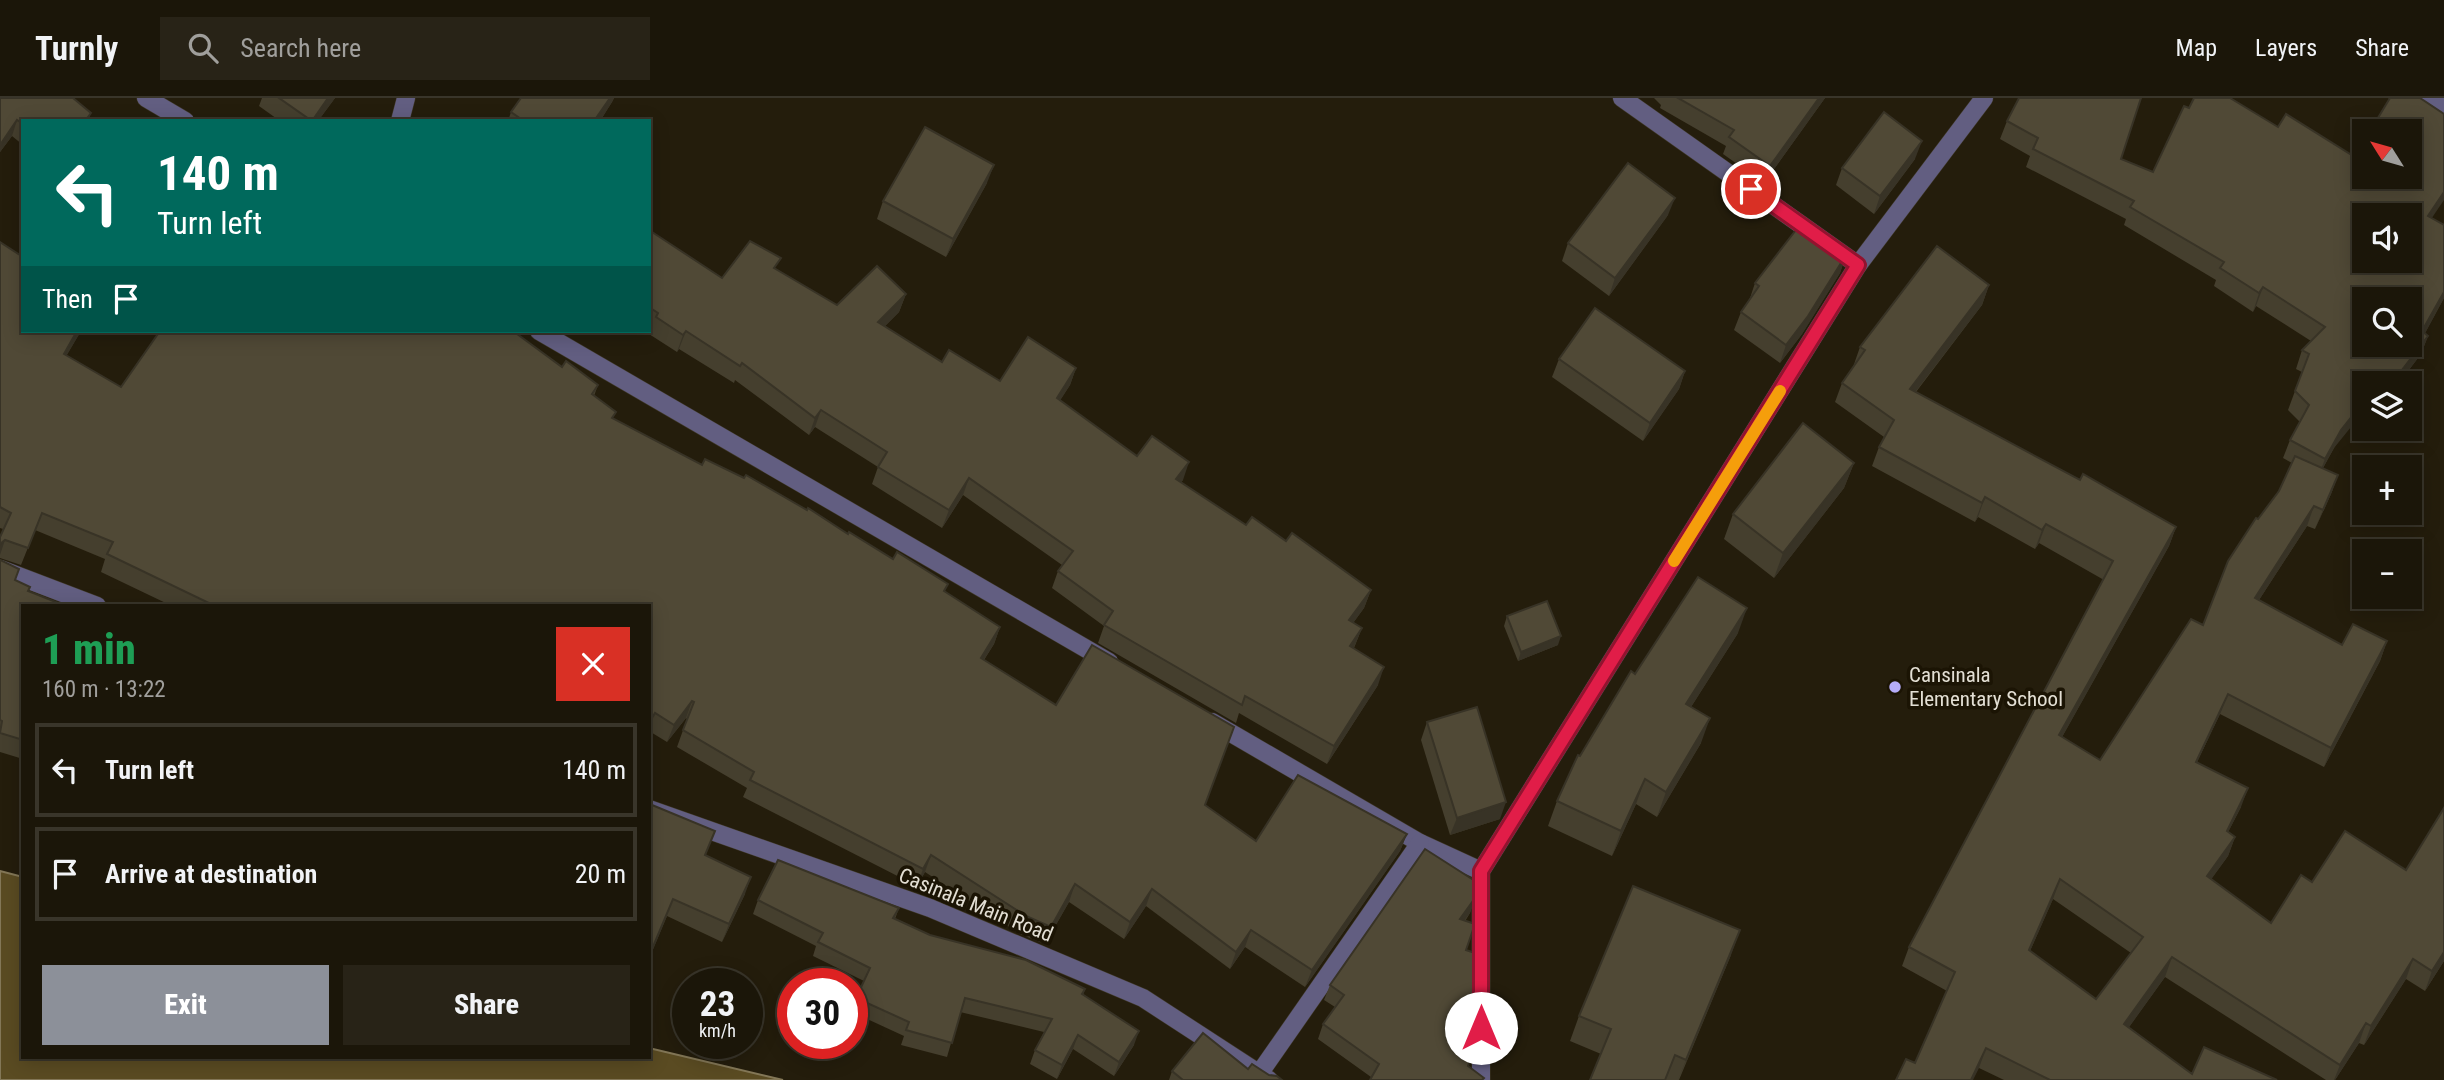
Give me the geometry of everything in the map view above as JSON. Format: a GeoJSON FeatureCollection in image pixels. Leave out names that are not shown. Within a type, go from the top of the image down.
{"type":"FeatureCollection","features":[{"type":"Feature","properties":{"kind":"street"},"geometry":{"type":"LineString","coordinates":[[146,98],[182,119]]}},
{"type":"Feature","properties":{"kind":"street"},"geometry":{"type":"LineString","coordinates":[[401,119],[406,98]]}},
{"type":"Feature","properties":{"kind":"street"},"geometry":{"type":"LineString","coordinates":[[1622,98],[1858,265]]}},
{"type":"Feature","properties":{"kind":"street"},"geometry":{"type":"LineString","coordinates":[[1481,1080],[1481,871],[1858,265],[1984,98]]}},
{"type":"Feature","properties":{"kind":"street"},"geometry":{"type":"LineString","coordinates":[[2398,98],[2444,104]]}},
{"type":"Feature","properties":{"kind":"street"},"geometry":{"type":"LineString","coordinates":[[542,333],[1130,674]]}},
{"type":"Feature","properties":{"kind":"street"},"geometry":{"type":"LineString","coordinates":[[0,569],[92,604]]}},
{"type":"Feature","properties":{"kind":"street"},"geometry":{"type":"LineString","coordinates":[[1203,716],[1420,843],[1481,871]]}},
{"type":"Feature","properties":{"kind":"street","name":"Casinala Main Road"},"geometry":{"type":"LineString","coordinates":[[651,810],[930,908],[1143,998],[1264,1077]]}},
{"type":"Feature","properties":{"kind":"street"},"geometry":{"type":"LineString","coordinates":[[1264,1077],[1420,843]]}},
{"type":"Feature","properties":{"kind":"shaded area"},"geometry":{"type":"Polygon","coordinates":[[[0,871],[21,876],[21,1059],[651,1059],[651,1048],[672,1053],[672,1059],[695,1059],[783,1080],[0,1080],[0,871]]]}},
{"type":"Feature","properties":{"kind":"building"},"geometry":{"type":"Polygon","coordinates":[[[0,98],[73,98],[91,113],[86,119],[21,119],[21,123],[17,120],[0,145],[0,98]]]}},
{"type":"Feature","properties":{"kind":"building"},"geometry":{"type":"Polygon","coordinates":[[[279,98],[328,98],[313,119],[309,119],[279,98]]]}},
{"type":"Feature","properties":{"kind":"building"},"geometry":{"type":"Polygon","coordinates":[[[521,98],[610,98],[595,119],[521,119],[511,112],[521,98]]]}},
{"type":"Feature","properties":{"kind":"building"},"geometry":{"type":"Polygon","coordinates":[[[1678,98],[1819,98],[1770,166],[1729,137],[1734,130],[1678,98]]]}},
{"type":"Feature","properties":{"kind":"building"},"geometry":{"type":"Polygon","coordinates":[[[2019,98],[2141,98],[2121,159],[2153,172],[2184,106],[2189,108],[2194,98],[2230,98],[2278,127],[2286,114],[2352,155],[2352,189],[2422,189],[2422,119],[2377,119],[2390,98],[2420,98],[2444,114],[2444,192],[2428,216],[2444,225],[2444,292],[2422,331],[2422,287],[2352,287],[2352,357],[2412,357],[2401,371],[2352,371],[2352,416],[2325,459],[2290,440],[2309,405],[2295,391],[2309,354],[2302,350],[2325,327],[2263,287],[2259,293],[2220,268],[2224,262],[2130,207],[2134,201],[2033,149],[2038,138],[2007,121],[2019,98]]]}},
{"type":"Feature","properties":{"kind":"building"},"geometry":{"type":"Polygon","coordinates":[[[1884,112],[1922,141],[1880,196],[1842,168],[1884,112]]]}},
{"type":"Feature","properties":{"kind":"building"},"geometry":{"type":"Polygon","coordinates":[[[925,127],[994,165],[953,239],[883,201],[925,127]]]}},
{"type":"Feature","properties":{"kind":"building"},"geometry":{"type":"Polygon","coordinates":[[[1628,163],[1675,198],[1615,278],[1568,243],[1628,163]]]}},
{"type":"Feature","properties":{"kind":"building"},"geometry":{"type":"Polygon","coordinates":[[[1799,226],[1846,255],[1808,316],[1786,345],[1741,312],[1759,286],[1755,283],[1799,226]]]}},
{"type":"Feature","properties":{"kind":"building"},"geometry":{"type":"Polygon","coordinates":[[[651,231],[722,278],[750,241],[781,258],[774,268],[837,305],[877,266],[906,294],[878,322],[942,362],[949,350],[1000,381],[1028,337],[1076,368],[1057,398],[1137,456],[1152,436],[1189,462],[1176,479],[1246,525],[1252,517],[1286,541],[1292,533],[1371,590],[1349,620],[1362,628],[1350,646],[1384,667],[1334,746],[1245,696],[1242,705],[1104,625],[1113,611],[1058,571],[1073,551],[969,478],[949,510],[878,467],[887,452],[821,410],[815,418],[742,363],[740,366],[686,331],[683,335],[656,317],[658,313],[651,308],[651,231]]]}},
{"type":"Feature","properties":{"kind":"building"},"geometry":{"type":"Polygon","coordinates":[[[0,242],[21,256],[21,333],[76,333],[64,354],[121,387],[159,333],[516,333],[562,367],[566,361],[598,385],[592,394],[616,412],[612,418],[702,465],[705,459],[744,478],[746,475],[807,510],[808,508],[893,559],[897,552],[948,584],[944,591],[1000,627],[981,658],[1056,705],[1092,645],[1234,727],[1205,805],[1256,841],[1298,775],[1407,834],[1312,970],[1251,930],[1236,952],[1152,889],[1130,922],[1075,884],[1051,927],[1026,916],[931,855],[923,869],[750,780],[754,772],[683,730],[694,702],[692,701],[674,725],[655,713],[651,720],[651,604],[211,604],[107,554],[113,542],[42,513],[28,548],[5,540],[0,544],[0,537],[11,513],[0,507],[0,242]]]}},
{"type":"Feature","properties":{"kind":"building"},"geometry":{"type":"Polygon","coordinates":[[[1937,246],[1989,285],[1910,389],[2080,480],[2083,474],[2176,527],[2059,735],[2100,760],[2191,619],[2203,625],[2228,561],[2256,518],[2258,519],[2279,491],[2295,456],[2338,475],[2323,510],[2314,506],[2255,598],[2342,645],[2353,624],[2387,641],[2331,748],[2228,694],[2196,762],[2248,788],[2227,831],[2235,837],[2207,876],[2271,923],[2301,875],[2312,882],[2345,831],[2406,870],[2444,808],[2444,952],[2432,971],[2413,959],[2371,1026],[2366,1023],[2340,1065],[2172,957],[2124,1024],[2192,1074],[2204,1047],[2277,1080],[2050,1080],[1986,1048],[1971,1080],[1896,1080],[1906,1059],[1915,1063],[1955,972],[1909,947],[2113,561],[2046,524],[2042,530],[1985,497],[1982,503],[1879,447],[1894,420],[1842,383],[1865,350],[1860,347],[1937,246]],[[2060,879],[2029,950],[2096,999],[2143,937],[2060,879]]]}},
{"type":"Feature","properties":{"kind":"building"},"geometry":{"type":"Polygon","coordinates":[[[1595,308],[1685,371],[1650,423],[1559,359],[1595,308]]]}},
{"type":"Feature","properties":{"kind":"building"},"geometry":{"type":"Polygon","coordinates":[[[2422,331],[2428,336],[2422,344],[2422,331]]]}},
{"type":"Feature","properties":{"kind":"building"},"geometry":{"type":"Polygon","coordinates":[[[1803,423],[1854,463],[1783,553],[1733,514],[1803,423]]]}},
{"type":"Feature","properties":{"kind":"building"},"geometry":{"type":"Polygon","coordinates":[[[0,560],[19,569],[15,580],[30,587],[28,591],[61,604],[21,604],[21,739],[0,733],[0,560]]]}},
{"type":"Feature","properties":{"kind":"building"},"geometry":{"type":"Polygon","coordinates":[[[1698,577],[1747,608],[1686,704],[1710,718],[1666,792],[1645,779],[1621,831],[1557,801],[1578,755],[1580,756],[1631,671],[1635,674],[1698,577]]]}},
{"type":"Feature","properties":{"kind":"building"},"geometry":{"type":"Polygon","coordinates":[[[1547,601],[1561,636],[1521,652],[1507,616],[1547,601]]]}},
{"type":"Feature","properties":{"kind":"building"},"geometry":{"type":"Polygon","coordinates":[[[1477,707],[1506,802],[1457,818],[1427,722],[1477,707]]]}},
{"type":"Feature","properties":{"kind":"building"},"geometry":{"type":"Polygon","coordinates":[[[652,805],[715,831],[705,855],[751,877],[729,924],[673,899],[651,952],[652,805]]]}},
{"type":"Feature","properties":{"kind":"building"},"geometry":{"type":"Polygon","coordinates":[[[1425,849],[1475,881],[1475,898],[1460,919],[1475,924],[1466,950],[1475,953],[1475,1008],[1465,1033],[1475,1037],[1468,1066],[1484,1078],[1482,1080],[1370,1080],[1379,1064],[1323,1024],[1344,995],[1330,985],[1425,849]]]}},
{"type":"Feature","properties":{"kind":"building"},"geometry":{"type":"Polygon","coordinates":[[[778,860],[899,908],[893,918],[930,935],[1026,960],[1085,989],[1082,994],[1139,1031],[1119,1062],[1078,1035],[1062,1065],[1035,1050],[1052,1019],[965,998],[952,1043],[906,1030],[909,1022],[868,1003],[870,968],[818,942],[823,933],[758,900],[778,860]]]}},
{"type":"Feature","properties":{"kind":"building"},"geometry":{"type":"Polygon","coordinates":[[[1633,886],[1740,930],[1686,1060],[1675,1055],[1665,1080],[1590,1080],[1611,1029],[1579,1016],[1633,886]]]}},
{"type":"Feature","properties":{"kind":"building"},"geometry":{"type":"Polygon","coordinates":[[[1203,1033],[1248,1069],[1252,1064],[1282,1080],[1183,1080],[1172,1071],[1203,1033]]]}},
{"type":"Feature","properties":{"kind":"slow traffic"},"geometry":{"type":"LineString","coordinates":[[1674,561],[1780,391]]}},
{"type":"Feature","properties":{"kind":"place","name":"Cansinala Elementary School"},"geometry":{"type":"Point","coordinates":[1895,687]}},
{"type":"Feature","properties":{"kind":"route"},"geometry":{"type":"LineString","coordinates":[[1481,1028],[1481,871],[1858,265],[1751,189]]}}]}
